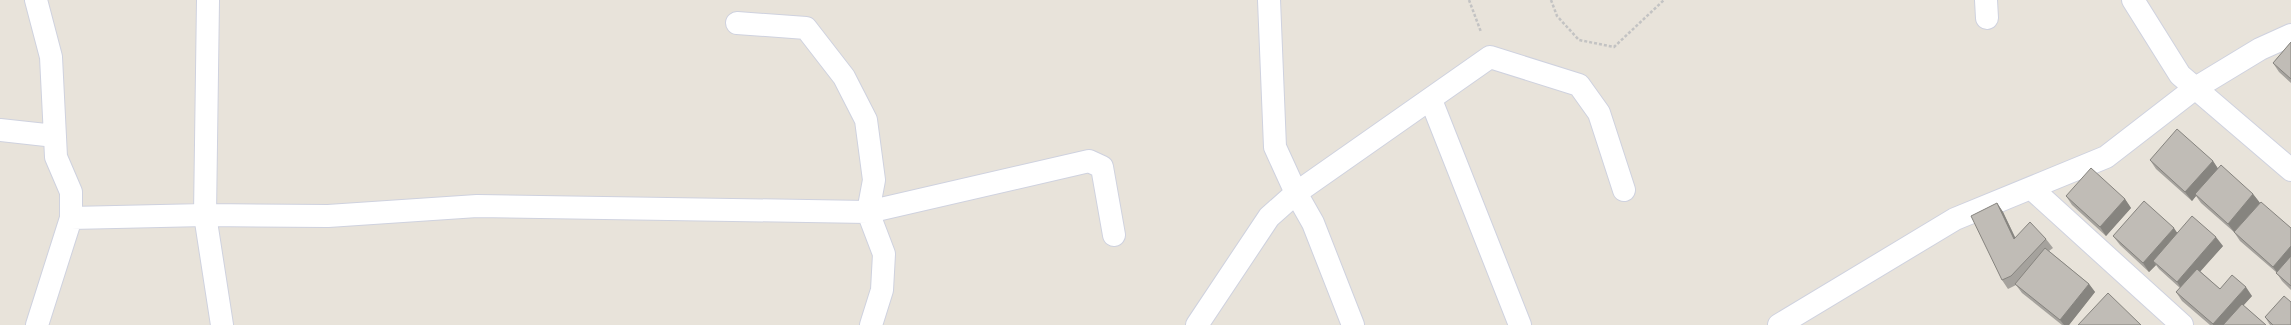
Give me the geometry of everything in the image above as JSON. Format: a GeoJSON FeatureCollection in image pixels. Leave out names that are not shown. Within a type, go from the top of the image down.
{"type":"FeatureCollection","features":[{"type":"Feature","properties":{"kind":"street"},"geometry":{"type":"LineString","coordinates":[[36,0],[51,57],[56,158],[71,192],[71,218],[37,325]]}},
{"type":"Feature","properties":{"kind":"street"},"geometry":{"type":"LineString","coordinates":[[208,0],[205,215],[222,325]]}},
{"type":"Feature","properties":{"kind":"street"},"geometry":{"type":"LineString","coordinates":[[1269,0],[1275,146],[1296,193],[1313,223],[1353,325]]}},
{"type":"Feature","properties":{"kind":"street"},"geometry":{"type":"LineString","coordinates":[[2133,0],[2180,75],[2194,89],[2291,170]]}},
{"type":"Feature","properties":{"kind":"street"},"geometry":{"type":"LineString","coordinates":[[737,23],[806,28],[844,77],[866,120],[874,180],[868,212],[884,254],[882,290],[871,325]]}},
{"type":"Feature","properties":{"kind":"street"},"geometry":{"type":"LineString","coordinates":[[1779,325],[1955,219],[2106,157],[2194,89],[2260,49],[2291,35]]}},
{"type":"Feature","properties":{"kind":"street"},"geometry":{"type":"LineString","coordinates":[[1197,325],[1269,217],[1296,193],[1431,100],[1490,57],[1580,85],[1599,113],[1624,190]]}},
{"type":"Feature","properties":{"kind":"street"},"geometry":{"type":"LineString","coordinates":[[1431,100],[1520,325]]}},
{"type":"Feature","properties":{"kind":"street"},"geometry":{"type":"LineString","coordinates":[[0,130],[54,136]]}},
{"type":"Feature","properties":{"kind":"street"},"geometry":{"type":"LineString","coordinates":[[71,218],[205,215],[328,216],[477,206],[868,212],[1089,161],[1102,167],[1114,235]]}},
{"type":"Feature","properties":{"kind":"street"},"geometry":{"type":"LineString","coordinates":[[2031,188],[2182,325]]}},
{"type":"Feature","properties":{"kind":"path"},"geometry":{"type":"LineString","coordinates":[[1469,0],[1490,57]]}},
{"type":"Feature","properties":{"kind":"path"},"geometry":{"type":"LineString","coordinates":[[1551,0],[1557,16],[1579,40],[1614,47],[1664,0]]}},
{"type":"Feature","properties":{"kind":"building"},"geometry":{"type":"Polygon","coordinates":[[[2291,42],[2291,79],[2273,63],[2291,42]]]}},
{"type":"Feature","properties":{"kind":"building"},"geometry":{"type":"Polygon","coordinates":[[[2177,129],[2213,161],[2185,192],[2150,160],[2177,129]]]}},
{"type":"Feature","properties":{"kind":"building"},"geometry":{"type":"Polygon","coordinates":[[[2221,165],[2253,194],[2228,224],[2195,194],[2221,165]]]}},
{"type":"Feature","properties":{"kind":"building"},"geometry":{"type":"Polygon","coordinates":[[[2091,168],[2125,199],[2100,227],[2066,196],[2091,168]]]}},
{"type":"Feature","properties":{"kind":"building"},"geometry":{"type":"Polygon","coordinates":[[[2144,201],[2174,228],[2143,263],[2113,236],[2144,201]]]}},
{"type":"Feature","properties":{"kind":"building"},"geometry":{"type":"Polygon","coordinates":[[[2261,202],[2291,228],[2291,246],[2273,267],[2234,232],[2261,202]]]}},
{"type":"Feature","properties":{"kind":"building"},"geometry":{"type":"Polygon","coordinates":[[[1997,203],[2014,239],[2030,222],[2046,239],[2011,276],[2002,280],[1971,216],[1997,203]]]}},
{"type":"Feature","properties":{"kind":"building"},"geometry":{"type":"Polygon","coordinates":[[[2192,216],[2216,237],[2177,282],[2153,261],[2192,216]]]}},
{"type":"Feature","properties":{"kind":"building"},"geometry":{"type":"Polygon","coordinates":[[[2045,248],[2089,284],[2060,320],[2015,284],[2045,248]]]}},
{"type":"Feature","properties":{"kind":"building"},"geometry":{"type":"Polygon","coordinates":[[[2291,256],[2291,286],[2276,273],[2291,256]]]}},
{"type":"Feature","properties":{"kind":"building"},"geometry":{"type":"Polygon","coordinates":[[[2197,269],[2220,289],[2232,275],[2246,287],[2213,324],[2176,292],[2197,269]]]}},
{"type":"Feature","properties":{"kind":"building"},"geometry":{"type":"Polygon","coordinates":[[[2108,293],[2141,325],[2078,325],[2108,293]]]}},
{"type":"Feature","properties":{"kind":"building"},"geometry":{"type":"Polygon","coordinates":[[[2284,296],[2291,302],[2291,325],[2273,325],[2265,317],[2284,296]]]}},
{"type":"Feature","properties":{"kind":"building"},"geometry":{"type":"Polygon","coordinates":[[[2242,304],[2266,325],[2223,325],[2242,304]]]}}]}
